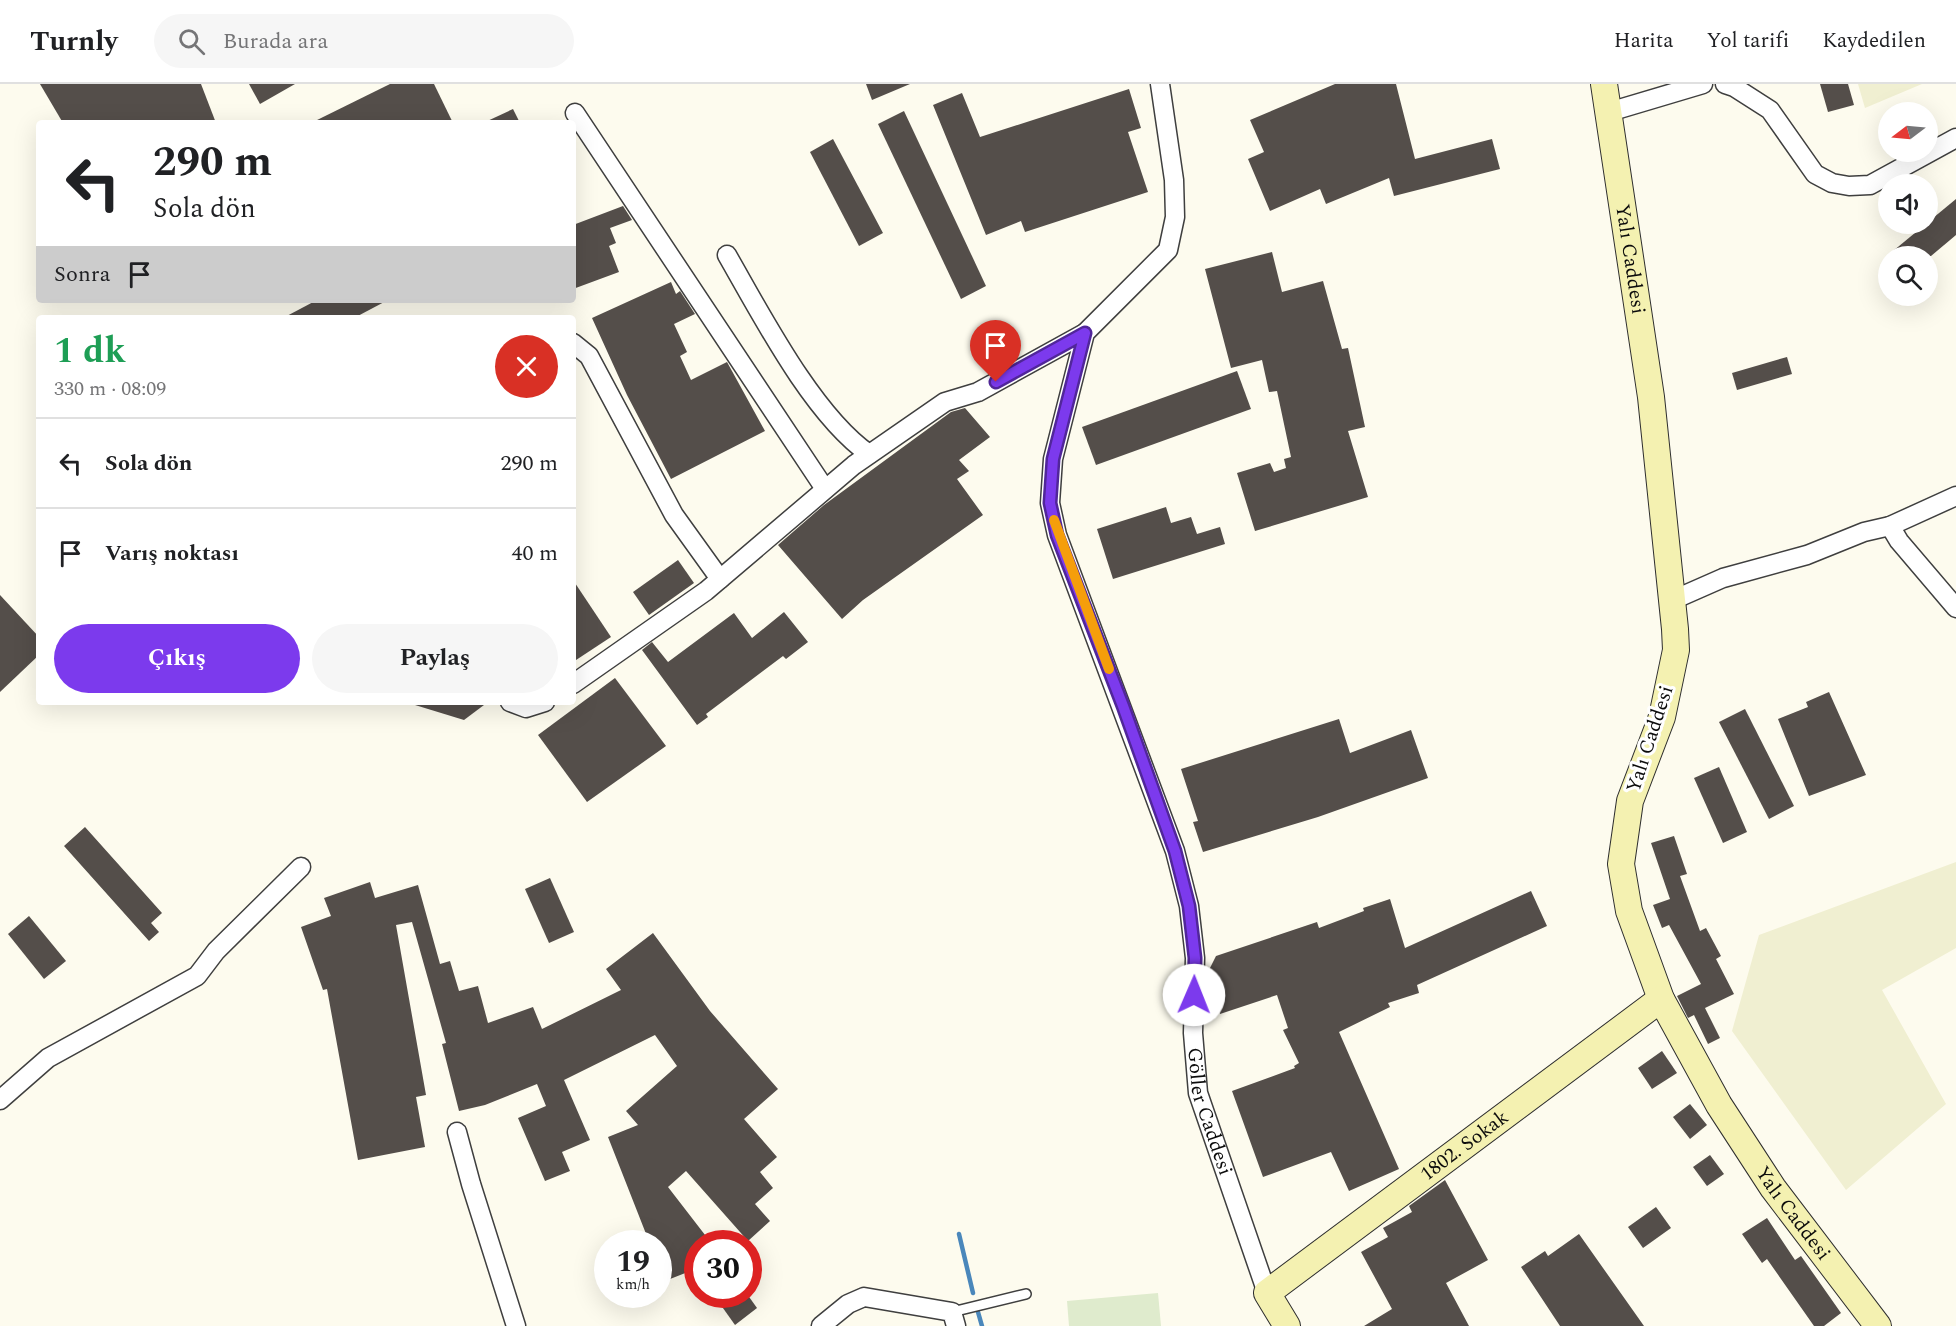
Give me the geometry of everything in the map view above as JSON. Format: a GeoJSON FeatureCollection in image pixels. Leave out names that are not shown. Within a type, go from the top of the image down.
{"type":"FeatureCollection","features":[{"type":"Feature","properties":{"kind":"street"},"geometry":{"type":"LineString","coordinates":[[576,682],[642,638],[720,579],[869,454],[945,402],[978,392],[1085,333],[1168,250],[1175,217],[1174,180],[1160,84]]}},
{"type":"Feature","properties":{"kind":"street","name":"Yalı Caddesi"},"geometry":{"type":"LineString","coordinates":[[1604,84],[1651,397],[1673,600],[1676,650],[1662,717],[1630,801],[1621,864],[1629,910],[1661,999],[1719,1105],[1773,1188],[1874,1325]]}},
{"type":"Feature","properties":{"kind":"street"},"geometry":{"type":"LineString","coordinates":[[1608,112],[1703,84]]}},
{"type":"Feature","properties":{"kind":"street"},"geometry":{"type":"LineString","coordinates":[[1725,84],[1734,87],[1770,110],[1815,174],[1832,183],[1849,186],[1870,185],[1956,138]]}},
{"type":"Feature","properties":{"kind":"street"},"geometry":{"type":"LineString","coordinates":[[575,113],[825,489]]}},
{"type":"Feature","properties":{"kind":"street"},"geometry":{"type":"LineString","coordinates":[[727,255],[775,338],[827,414],[848,440],[869,454]]}},
{"type":"Feature","properties":{"kind":"street","name":"Göller Caddesi"},"geometry":{"type":"LineString","coordinates":[[1085,333],[1053,459],[1050,503],[1057,535],[1123,706],[1175,851],[1189,906],[1195,958],[1193,1033],[1198,1093],[1267,1293],[1287,1326]]}},
{"type":"Feature","properties":{"kind":"street"},"geometry":{"type":"LineString","coordinates":[[576,345],[589,356],[674,515],[720,579]]}},
{"type":"Feature","properties":{"kind":"street"},"geometry":{"type":"LineString","coordinates":[[1673,600],[1723,578],[1807,555],[1864,532],[1890,526],[1956,496]]}},
{"type":"Feature","properties":{"kind":"street"},"geometry":{"type":"LineString","coordinates":[[1890,526],[1899,541],[1956,608]]}},
{"type":"Feature","properties":{"kind":"street"},"geometry":{"type":"LineString","coordinates":[[518,705],[526,708],[536,705]]}},
{"type":"Feature","properties":{"kind":"street"},"geometry":{"type":"LineString","coordinates":[[0,1100],[48,1058],[197,976],[216,951],[301,867]]}},
{"type":"Feature","properties":{"kind":"street","name":"1802. Sokak"},"geometry":{"type":"LineString","coordinates":[[1267,1293],[1661,999]]}},
{"type":"Feature","properties":{"kind":"street"},"geometry":{"type":"LineString","coordinates":[[457,1132],[516,1326]]}},
{"type":"Feature","properties":{"kind":"street"},"geometry":{"type":"LineString","coordinates":[[821,1326],[848,1304],[864,1297],[954,1319]]}},
{"type":"Feature","properties":{"kind":"lane"},"geometry":{"type":"LineString","coordinates":[[954,1319],[1026,1294]]}},
{"type":"Feature","properties":{"kind":"green space"},"geometry":{"type":"Polygon","coordinates":[[[1858,84],[1922,84],[1878,102],[1865,108],[1858,84]]]}},
{"type":"Feature","properties":{"kind":"green space"},"geometry":{"type":"Polygon","coordinates":[[[1956,862],[1956,948],[1882,990],[1946,1104],[1846,1190],[1732,1031],[1759,935],[1956,862]]]}},
{"type":"Feature","properties":{"kind":"green space"},"geometry":{"type":"Polygon","coordinates":[[[1158,1293],[1161,1326],[1069,1326],[1067,1301],[1158,1293]]]}},
{"type":"Feature","properties":{"kind":"building"},"geometry":{"type":"Polygon","coordinates":[[[40,84],[201,84],[215,120],[61,120],[40,84]]]}},
{"type":"Feature","properties":{"kind":"building"},"geometry":{"type":"Polygon","coordinates":[[[249,84],[295,84],[260,104],[249,84]]]}},
{"type":"Feature","properties":{"kind":"building"},"geometry":{"type":"Polygon","coordinates":[[[390,84],[434,84],[452,120],[317,120],[390,84]]]}},
{"type":"Feature","properties":{"kind":"building"},"geometry":{"type":"Polygon","coordinates":[[[866,84],[910,84],[872,100],[866,84]]]}},
{"type":"Feature","properties":{"kind":"building"},"geometry":{"type":"Polygon","coordinates":[[[1335,84],[1396,84],[1415,159],[1492,139],[1500,169],[1394,196],[1389,178],[1326,204],[1320,189],[1270,211],[1248,159],[1264,152],[1250,120],[1335,84]]]}},
{"type":"Feature","properties":{"kind":"building"},"geometry":{"type":"Polygon","coordinates":[[[1820,84],[1848,84],[1854,105],[1828,112],[1820,84]]]}},
{"type":"Feature","properties":{"kind":"building"},"geometry":{"type":"Polygon","coordinates":[[[1129,89],[1141,128],[1128,132],[1148,192],[1025,232],[1021,221],[986,235],[933,105],[962,93],[980,137],[1129,89]]]}},
{"type":"Feature","properties":{"kind":"building"},"geometry":{"type":"Polygon","coordinates":[[[513,109],[518,120],[489,120],[513,109]]]}},
{"type":"Feature","properties":{"kind":"building"},"geometry":{"type":"Polygon","coordinates":[[[904,111],[986,286],[961,299],[878,124],[904,111]]]}},
{"type":"Feature","properties":{"kind":"building"},"geometry":{"type":"Polygon","coordinates":[[[833,139],[883,233],[859,246],[810,152],[833,139]]]}},
{"type":"Feature","properties":{"kind":"building"},"geometry":{"type":"Polygon","coordinates":[[[1956,199],[1956,235],[1938,250],[1938,246],[1899,246],[1914,234],[1938,234],[1938,214],[1956,199]]]}},
{"type":"Feature","properties":{"kind":"building"},"geometry":{"type":"Polygon","coordinates":[[[623,206],[632,220],[610,228],[616,243],[609,246],[619,272],[576,288],[576,224],[623,206]]]}},
{"type":"Feature","properties":{"kind":"building"},"geometry":{"type":"Polygon","coordinates":[[[1272,252],[1282,292],[1323,281],[1342,349],[1348,348],[1365,427],[1348,431],[1368,497],[1255,531],[1237,473],[1270,463],[1274,472],[1286,468],[1284,459],[1291,457],[1277,391],[1269,392],[1262,360],[1231,368],[1205,269],[1272,252]]]}},
{"type":"Feature","properties":{"kind":"building"},"geometry":{"type":"Polygon","coordinates":[[[671,282],[676,294],[680,291],[695,314],[674,324],[687,352],[680,356],[691,380],[727,362],[765,431],[671,479],[627,395],[592,318],[671,282]]]}},
{"type":"Feature","properties":{"kind":"building"},"geometry":{"type":"Polygon","coordinates":[[[311,303],[382,303],[360,315],[289,315],[311,303]]]}},
{"type":"Feature","properties":{"kind":"building"},"geometry":{"type":"Polygon","coordinates":[[[1787,357],[1792,374],[1737,390],[1732,373],[1787,357]]]}},
{"type":"Feature","properties":{"kind":"building"},"geometry":{"type":"Polygon","coordinates":[[[1237,371],[1251,409],[1096,465],[1082,427],[1237,371]]]}},
{"type":"Feature","properties":{"kind":"building"},"geometry":{"type":"Polygon","coordinates":[[[965,408],[990,437],[959,460],[969,471],[957,479],[983,515],[863,600],[842,619],[778,545],[824,505],[951,412],[965,408]]]}},
{"type":"Feature","properties":{"kind":"building"},"geometry":{"type":"Polygon","coordinates":[[[1166,507],[1171,523],[1191,517],[1197,534],[1220,527],[1225,544],[1113,579],[1097,529],[1166,507]]]}},
{"type":"Feature","properties":{"kind":"building"},"geometry":{"type":"Polygon","coordinates":[[[678,560],[694,583],[649,615],[633,592],[678,560]]]}},
{"type":"Feature","properties":{"kind":"building"},"geometry":{"type":"Polygon","coordinates":[[[576,584],[611,637],[576,660],[576,584]]]}},
{"type":"Feature","properties":{"kind":"building"},"geometry":{"type":"Polygon","coordinates":[[[0,595],[36,634],[36,658],[0,692],[0,595]]]}},
{"type":"Feature","properties":{"kind":"building"},"geometry":{"type":"Polygon","coordinates":[[[784,612],[808,642],[786,659],[783,656],[706,714],[708,717],[697,725],[642,650],[652,642],[668,662],[734,613],[752,638],[784,612]]]}},
{"type":"Feature","properties":{"kind":"building"},"geometry":{"type":"Polygon","coordinates":[[[615,678],[666,746],[587,802],[538,735],[615,678]]]}},
{"type":"Feature","properties":{"kind":"building"},"geometry":{"type":"Polygon","coordinates":[[[1829,692],[1866,775],[1809,796],[1778,719],[1808,707],[1806,702],[1829,692]]]}},
{"type":"Feature","properties":{"kind":"building"},"geometry":{"type":"Polygon","coordinates":[[[415,705],[484,705],[464,720],[415,705]]]}},
{"type":"Feature","properties":{"kind":"building"},"geometry":{"type":"Polygon","coordinates":[[[1745,709],[1794,806],[1769,819],[1719,722],[1745,709]]]}},
{"type":"Feature","properties":{"kind":"building"},"geometry":{"type":"Polygon","coordinates":[[[1339,719],[1350,753],[1411,730],[1428,778],[1318,817],[1203,852],[1193,822],[1198,821],[1181,769],[1339,719]]]}},
{"type":"Feature","properties":{"kind":"building"},"geometry":{"type":"Polygon","coordinates":[[[1719,767],[1747,832],[1723,843],[1694,778],[1719,767]]]}},
{"type":"Feature","properties":{"kind":"building"},"geometry":{"type":"Polygon","coordinates":[[[85,827],[162,913],[151,923],[159,932],[149,941],[64,846],[85,827]]]}},
{"type":"Feature","properties":{"kind":"building"},"geometry":{"type":"Polygon","coordinates":[[[1674,836],[1687,874],[1680,876],[1700,931],[1706,928],[1721,956],[1716,959],[1734,994],[1705,1008],[1720,1038],[1708,1044],[1694,1015],[1688,1018],[1677,996],[1701,984],[1669,925],[1662,928],[1653,905],[1670,899],[1651,843],[1674,836]]]}},
{"type":"Feature","properties":{"kind":"building"},"geometry":{"type":"Polygon","coordinates":[[[550,878],[574,932],[549,943],[525,889],[550,878]]]}},
{"type":"Feature","properties":{"kind":"building"},"geometry":{"type":"Polygon","coordinates":[[[370,882],[375,898],[418,885],[440,964],[450,961],[459,991],[478,986],[488,1023],[533,1007],[542,1029],[621,990],[606,969],[653,933],[710,1011],[778,1089],[744,1119],[777,1157],[760,1172],[773,1188],[755,1204],[770,1221],[760,1230],[738,1230],[686,1171],[668,1187],[701,1230],[684,1230],[684,1274],[672,1278],[672,1230],[645,1230],[608,1137],[638,1125],[626,1111],[677,1066],[655,1035],[564,1080],[590,1140],[562,1152],[570,1171],[545,1181],[518,1118],[546,1106],[537,1084],[485,1105],[459,1111],[442,1044],[446,1043],[412,922],[396,925],[426,1095],[416,1097],[425,1147],[358,1160],[327,989],[323,990],[301,927],[331,916],[324,898],[370,882]]]}},
{"type":"Feature","properties":{"kind":"building"},"geometry":{"type":"Polygon","coordinates":[[[1531,891],[1547,926],[1417,985],[1419,993],[1388,1003],[1390,1007],[1339,1032],[1399,1169],[1349,1191],[1331,1152],[1263,1177],[1232,1091],[1295,1068],[1294,1066],[1299,1063],[1283,1030],[1288,1028],[1277,995],[1220,1014],[1208,972],[1216,956],[1317,922],[1319,928],[1364,911],[1363,908],[1390,899],[1405,948],[1531,891]]]}},
{"type":"Feature","properties":{"kind":"building"},"geometry":{"type":"Polygon","coordinates":[[[29,916],[66,961],[44,979],[8,934],[29,916]]]}},
{"type":"Feature","properties":{"kind":"building"},"geometry":{"type":"Polygon","coordinates":[[[1662,1051],[1677,1073],[1652,1089],[1638,1068],[1662,1051]]]}},
{"type":"Feature","properties":{"kind":"building"},"geometry":{"type":"Polygon","coordinates":[[[1690,1104],[1707,1125],[1690,1139],[1673,1117],[1690,1104]]]}},
{"type":"Feature","properties":{"kind":"building"},"geometry":{"type":"Polygon","coordinates":[[[1710,1155],[1724,1174],[1707,1186],[1693,1167],[1710,1155]]]}},
{"type":"Feature","properties":{"kind":"building"},"geometry":{"type":"Polygon","coordinates":[[[1445,1180],[1488,1260],[1446,1283],[1469,1326],[1364,1326],[1392,1309],[1361,1252],[1388,1237],[1383,1228],[1412,1212],[1409,1206],[1445,1180]]]}},
{"type":"Feature","properties":{"kind":"building"},"geometry":{"type":"Polygon","coordinates":[[[1656,1207],[1671,1228],[1643,1248],[1628,1227],[1656,1207]]]}},
{"type":"Feature","properties":{"kind":"building"},"geometry":{"type":"Polygon","coordinates":[[[1767,1218],[1795,1260],[1801,1256],[1841,1313],[1824,1326],[1814,1326],[1767,1259],[1762,1263],[1742,1234],[1767,1218]]]}},
{"type":"Feature","properties":{"kind":"building"},"geometry":{"type":"Polygon","coordinates":[[[1579,1234],[1644,1326],[1560,1326],[1521,1267],[1545,1251],[1548,1256],[1579,1234]]]}},
{"type":"Feature","properties":{"kind":"building"},"geometry":{"type":"Polygon","coordinates":[[[723,1308],[757,1308],[735,1325],[723,1308]]]}},
{"type":"Feature","properties":{"kind":"waterway"},"geometry":{"type":"LineString","coordinates":[[959,1234],[973,1293]]}},
{"type":"Feature","properties":{"kind":"waterway"},"geometry":{"type":"LineString","coordinates":[[978,1312],[982,1326]]}},
{"type":"Feature","properties":{"kind":"slow traffic"},"geometry":{"type":"LineString","coordinates":[[1054,520],[1057,535],[1109,669]]}},
{"type":"Feature","properties":{"kind":"route"},"geometry":{"type":"LineString","coordinates":[[996,382],[1085,333],[1053,459],[1050,503],[1057,535],[1123,706],[1175,851],[1189,906],[1195,958],[1194,995]]}}]}
